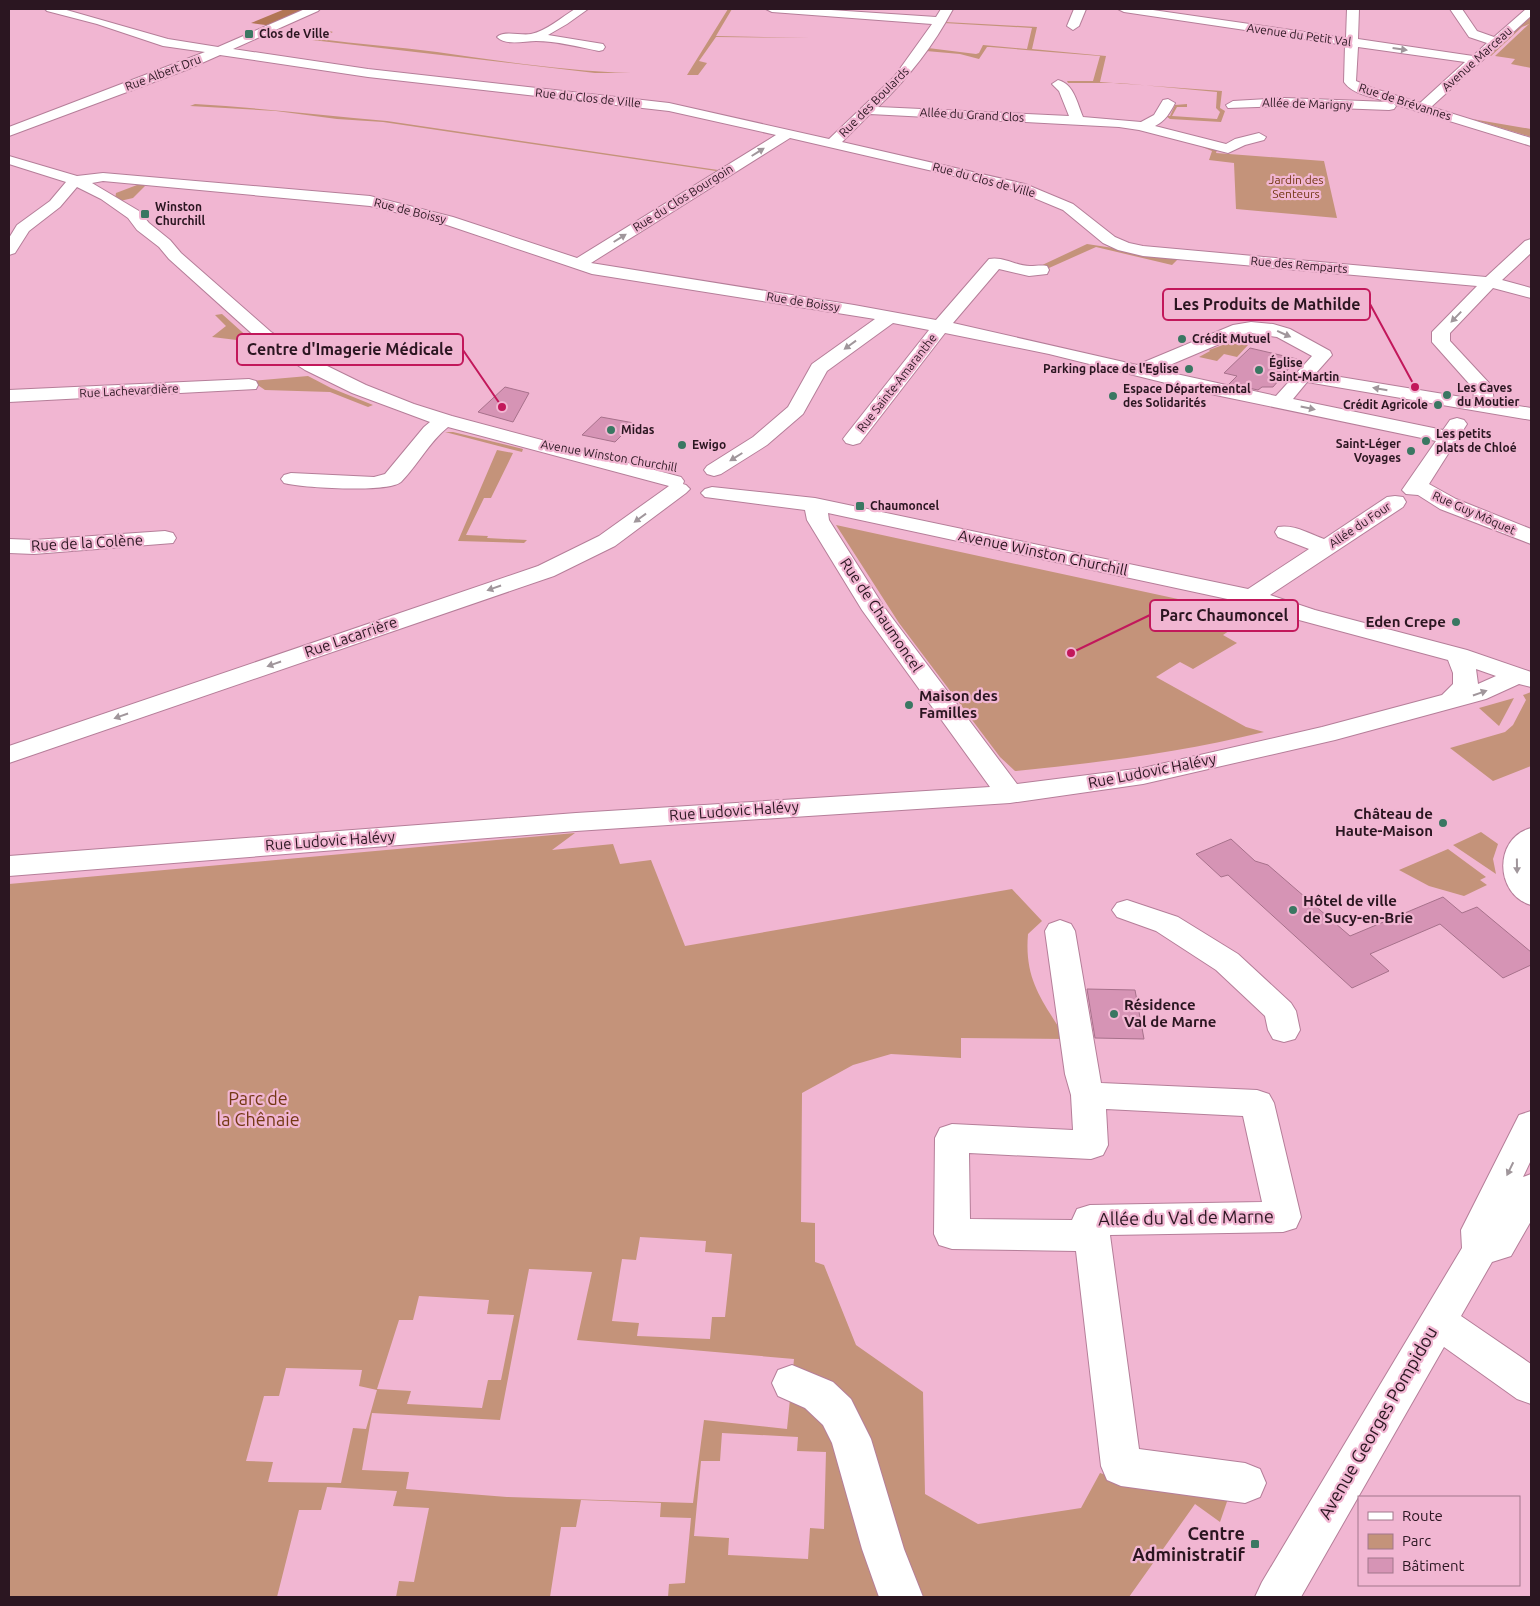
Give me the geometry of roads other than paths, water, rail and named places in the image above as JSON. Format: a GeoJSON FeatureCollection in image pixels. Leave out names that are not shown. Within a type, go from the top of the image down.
{"type":"FeatureCollection","features":[{"type":"Feature","properties":{"kind":"street","name":"Rue du Clos de Ville"},"geometry":{"type":"LineString","coordinates":[[51,9],[101,22],[149,39],[368,73],[669,107],[1020,187],[1068,207],[1109,240]]}},
{"type":"Feature","properties":{"kind":"street","name":"Rue Albert Dru"},"geometry":{"type":"LineString","coordinates":[[9,132],[182,68],[314,9]]}},
{"type":"Feature","properties":{"kind":"street"},"geometry":{"type":"LineString","coordinates":[[536,37],[582,9]]}},
{"type":"Feature","properties":{"kind":"street"},"geometry":{"type":"LineString","coordinates":[[772,9],[938,21]]}},
{"type":"Feature","properties":{"kind":"street","name":"Rue des Boulards"},"geometry":{"type":"LineString","coordinates":[[832,143],[868,110],[910,66],[947,9]]}},
{"type":"Feature","properties":{"kind":"street"},"geometry":{"type":"LineString","coordinates":[[1073,26],[1080,9]]}},
{"type":"Feature","properties":{"kind":"street","name":"Avenue du Petit Val"},"geometry":{"type":"LineString","coordinates":[[1124,9],[1474,60]]}},
{"type":"Feature","properties":{"kind":"street"},"geometry":{"type":"LineString","coordinates":[[1339,9],[1354,10]]}},
{"type":"Feature","properties":{"kind":"street"},"geometry":{"type":"LineString","coordinates":[[1456,9],[1473,34],[1497,42]]}},
{"type":"Feature","properties":{"kind":"street","name":"Rue de Brévannes"},"geometry":{"type":"LineString","coordinates":[[1354,10],[1351,83],[1361,89],[1531,142]]}},
{"type":"Feature","properties":{"kind":"street","name":"Avenue Marceau"},"geometry":{"type":"LineString","coordinates":[[1416,106],[1497,42],[1531,10]]}},
{"type":"Feature","properties":{"kind":"street"},"geometry":{"type":"LineString","coordinates":[[1194,33],[1195,19]]}},
{"type":"Feature","properties":{"kind":"street"},"geometry":{"type":"LineString","coordinates":[[503,37],[521,39],[536,37],[599,47]]}},
{"type":"Feature","properties":{"kind":"street"},"geometry":{"type":"LineString","coordinates":[[1058,84],[1065,89],[1077,120]]}},
{"type":"Feature","properties":{"kind":"street","name":"Allée de Marigny"},"geometry":{"type":"LineString","coordinates":[[1234,105],[1262,102],[1416,106]]}},
{"type":"Feature","properties":{"kind":"street"},"geometry":{"type":"LineString","coordinates":[[1142,126],[1161,118],[1168,103]]}},
{"type":"Feature","properties":{"kind":"street","name":"Allée du Grand Clos"},"geometry":{"type":"LineString","coordinates":[[868,110],[1077,120],[1142,126],[1228,149],[1240,142],[1259,137]]}},
{"type":"Feature","properties":{"kind":"street","name":"Rue du Clos Bourgoin"},"geometry":{"type":"LineString","coordinates":[[579,264],[788,133]]}},
{"type":"Feature","properties":{"kind":"street"},"geometry":{"type":"LineString","coordinates":[[10,162],[36,174],[72,185],[96,195]]}},
{"type":"Feature","properties":{"kind":"street","name":"Rue de Boissy"},"geometry":{"type":"LineString","coordinates":[[72,185],[103,177],[370,201],[447,220],[579,264],[617,274],[890,317],[1049,349],[1206,387],[1447,437]]}},
{"type":"Feature","properties":{"kind":"street","name":"Rue de Boissy"},"geometry":{"type":"LineString","coordinates":[[51,207],[130,184],[158,182]]}},
{"type":"Feature","properties":{"kind":"street"},"geometry":{"type":"LineString","coordinates":[[9,250],[23,228],[51,207],[72,185]]}},
{"type":"Feature","properties":{"kind":"street","name":"Avenue Winston Churchill"},"geometry":{"type":"LineString","coordinates":[[96,195],[127,220],[136,231],[153,245],[175,256],[265,336],[312,366],[376,396],[445,420],[550,449],[699,478],[732,493],[792,503],[815,504],[1261,600],[1310,607],[1494,648],[1526,672]]}},
{"type":"Feature","properties":{"kind":"street","name":"Rue des Remparts"},"geometry":{"type":"LineString","coordinates":[[1109,240],[1124,247],[1170,254],[1490,282],[1531,293]]}},
{"type":"Feature","properties":{"kind":"street"},"geometry":{"type":"LineString","coordinates":[[1408,493],[1447,437],[1478,406],[1482,387],[1441,342],[1440,332],[1531,244]]}},
{"type":"Feature","properties":{"kind":"street","name":"Rue Sainte-Amaranthe"},"geometry":{"type":"LineString","coordinates":[[853,439],[940,327],[995,263],[1029,271],[1041,270]]}},
{"type":"Feature","properties":{"kind":"street","name":"Rue Lacarrière"},"geometry":{"type":"LineString","coordinates":[[9,754],[546,571],[607,541],[699,478],[733,459],[767,435],[796,410],[819,368],[890,317]]}},
{"type":"Feature","properties":{"kind":"street"},"geometry":{"type":"LineString","coordinates":[[1141,370],[1239,329],[1257,326],[1277,330],[1295,338],[1323,355],[1302,376],[1281,402]]}},
{"type":"Feature","properties":{"kind":"street"},"geometry":{"type":"LineString","coordinates":[[1302,376],[1531,414]]}},
{"type":"Feature","properties":{"kind":"street","name":"Rue Lachevardière"},"geometry":{"type":"LineString","coordinates":[[9,396],[249,385]]}},
{"type":"Feature","properties":{"kind":"street"},"geometry":{"type":"LineString","coordinates":[[291,479],[374,484],[392,479],[431,431],[445,420]]}},
{"type":"Feature","properties":{"kind":"street","name":"Rue Guy Môquet"},"geometry":{"type":"LineString","coordinates":[[1408,493],[1448,504],[1531,537]]}},
{"type":"Feature","properties":{"kind":"street","name":"Allée du Four"},"geometry":{"type":"LineString","coordinates":[[1261,600],[1326,548],[1408,493]]}},
{"type":"Feature","properties":{"kind":"street","name":"Rue de Chaumoncel"},"geometry":{"type":"LineString","coordinates":[[815,504],[818,520],[874,610],[1010,794]]}},
{"type":"Feature","properties":{"kind":"street","name":"Allée du Four"},"geometry":{"type":"LineString","coordinates":[[1286,532],[1326,548]]}},
{"type":"Feature","properties":{"kind":"street","name":"Rue de la Colène"},"geometry":{"type":"LineString","coordinates":[[9,546],[34,547],[165,538]]}},
{"type":"Feature","properties":{"kind":"street","name":"Avenue Winston Churchill"},"geometry":{"type":"LineString","coordinates":[[1261,600],[1307,615],[1526,672]]}},
{"type":"Feature","properties":{"kind":"street"},"geometry":{"type":"LineString","coordinates":[[1451,700],[1466,686],[1465,673],[1458,655]]}},
{"type":"Feature","properties":{"kind":"street","name":"Rue Ludovic Halévy"},"geometry":{"type":"LineString","coordinates":[[9,866],[576,822],[1010,794],[1143,776],[1326,734],[1451,700],[1479,695],[1526,672]]}},
{"type":"Feature","properties":{"kind":"street"},"geometry":{"type":"LineString","coordinates":[[1531,837],[1527,839],[1517,857],[1516,873],[1531,895]]}},
{"type":"Feature","properties":{"kind":"street"},"geometry":{"type":"LineString","coordinates":[[1126,910],[1166,924],[1227,962],[1280,1011],[1284,1030]]}},
{"type":"Feature","properties":{"kind":"street","name":"Allée du Val de Marne"},"geometry":{"type":"LineString","coordinates":[[1060,931],[1082,1074],[1088,1096],[1091,1145],[952,1138],[952,1234],[1092,1236]]}},
{"type":"Feature","properties":{"kind":"street","name":"Allée du Val de Marne"},"geometry":{"type":"LineString","coordinates":[[1088,1096],[1257,1102],[1283,1217],[1090,1220],[1120,1466],[1245,1483]]}},
{"type":"Feature","properties":{"kind":"street","name":"Avenue Georges Pompidou"},"geometry":{"type":"LineString","coordinates":[[1277,1597],[1480,1250],[1479,1230],[1531,1125]]}},
{"type":"Feature","properties":{"kind":"street"},"geometry":{"type":"LineString","coordinates":[[1480,1250],[1498,1245],[1531,1189]]}},
{"type":"Feature","properties":{"kind":"street"},"geometry":{"type":"LineString","coordinates":[[1437,1321],[1531,1386]]}},
{"type":"Feature","properties":{"kind":"street"},"geometry":{"type":"LineString","coordinates":[[792,1383],[820,1395],[837,1412],[851,1439],[883,1549],[901,1597]]}},
{"type":"Feature","properties":{"kind":"place","name":"Clos de Ville"},"geometry":{"type":"Point","coordinates":[249,34]}},
{"type":"Feature","properties":{"kind":"place","name":"Winston Churchill"},"geometry":{"type":"Point","coordinates":[145,214]}},
{"type":"Feature","properties":{"kind":"place","name":"Crédit Mutuel"},"geometry":{"type":"Point","coordinates":[1182,339]}},
{"type":"Feature","properties":{"kind":"place","name":"Parking place de l'Eglise"},"geometry":{"type":"Point","coordinates":[1189,369]}},
{"type":"Feature","properties":{"kind":"place","name":"Église Saint-Martin"},"geometry":{"type":"Point","coordinates":[1259,370]}},
{"type":"Feature","properties":{"kind":"place","name":"Les Produits de Mathilde"},"geometry":{"type":"Point","coordinates":[1415,387]}},
{"type":"Feature","properties":{"kind":"place","name":"Les Caves du Moutier"},"geometry":{"type":"Point","coordinates":[1447,395]}},
{"type":"Feature","properties":{"kind":"place","name":"Espace Départemental des Solidarités"},"geometry":{"type":"Point","coordinates":[1113,396]}},
{"type":"Feature","properties":{"kind":"place","name":"Crédit Agricole"},"geometry":{"type":"Point","coordinates":[1438,405]}},
{"type":"Feature","properties":{"kind":"place","name":"Centre d'Imagerie Médicale"},"geometry":{"type":"Point","coordinates":[502,407]}},
{"type":"Feature","properties":{"kind":"place","name":"Midas"},"geometry":{"type":"Point","coordinates":[611,430]}},
{"type":"Feature","properties":{"kind":"place","name":"Les petits plats de Chloé"},"geometry":{"type":"Point","coordinates":[1426,441]}},
{"type":"Feature","properties":{"kind":"place","name":"Ewigo"},"geometry":{"type":"Point","coordinates":[682,445]}},
{"type":"Feature","properties":{"kind":"place","name":"Saint-Léger Voyages"},"geometry":{"type":"Point","coordinates":[1411,451]}},
{"type":"Feature","properties":{"kind":"place","name":"Chaumoncel"},"geometry":{"type":"Point","coordinates":[860,506]}},
{"type":"Feature","properties":{"kind":"place","name":"Eden Crepe"},"geometry":{"type":"Point","coordinates":[1456,622]}},
{"type":"Feature","properties":{"kind":"place","name":"Parc Chaumoncel"},"geometry":{"type":"Point","coordinates":[1071,653]}},
{"type":"Feature","properties":{"kind":"place","name":"Maison des Familles"},"geometry":{"type":"Point","coordinates":[909,705]}},
{"type":"Feature","properties":{"kind":"place","name":"Château de Haute-Maison"},"geometry":{"type":"Point","coordinates":[1443,823]}},
{"type":"Feature","properties":{"kind":"place","name":"Hôtel de ville de Sucy-en-Brie"},"geometry":{"type":"Point","coordinates":[1293,910]}},
{"type":"Feature","properties":{"kind":"place","name":"Résidence Val de Marne"},"geometry":{"type":"Point","coordinates":[1114,1014]}},
{"type":"Feature","properties":{"kind":"place","name":"Centre Administratif"},"geometry":{"type":"Point","coordinates":[1255,1544]}},
{"type":"Feature","properties":{"kind":"park label","name":"Jardin des Senteurs"},"geometry":{"type":"Point","coordinates":[1296,187]}},
{"type":"Feature","properties":{"kind":"park label","name":"Parc de la Chênaie"},"geometry":{"type":"Point","coordinates":[258,1109]}}]}
